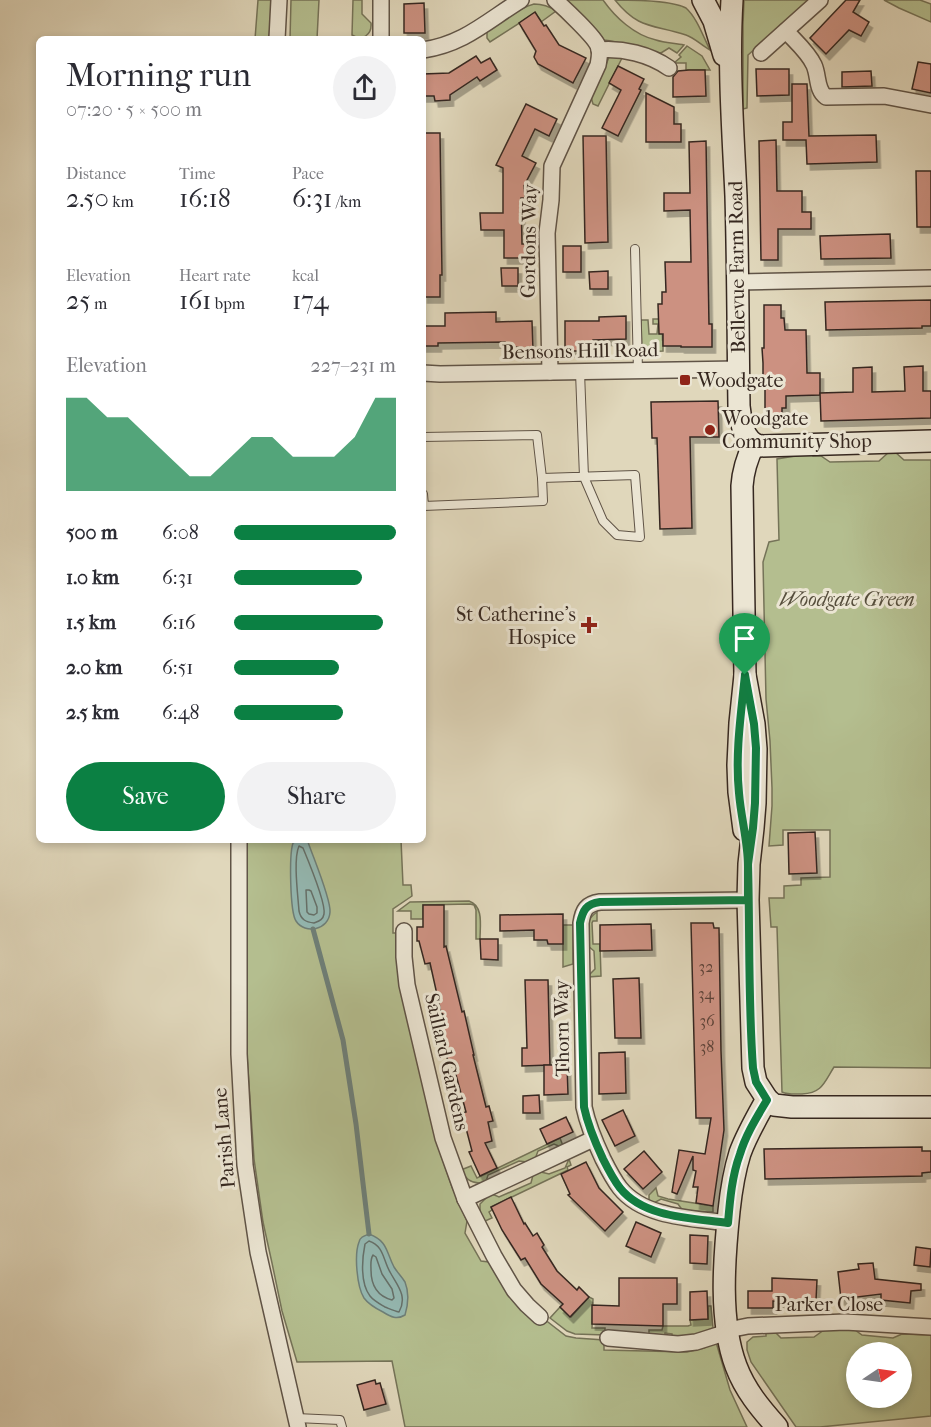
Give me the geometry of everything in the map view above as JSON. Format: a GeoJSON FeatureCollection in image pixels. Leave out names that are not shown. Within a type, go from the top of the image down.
{"type":"FeatureCollection","features":[{"type":"Feature","properties":{"kind":"street"},"geometry":{"type":"LineString","coordinates":[[277,36],[279,0]]}},
{"type":"Feature","properties":{"kind":"street"},"geometry":{"type":"LineString","coordinates":[[381,0],[381,36]]}},
{"type":"Feature","properties":{"kind":"street"},"geometry":{"type":"LineString","coordinates":[[426,50],[457,41],[521,0]]}},
{"type":"Feature","properties":{"kind":"street"},"geometry":{"type":"LineString","coordinates":[[555,0],[595,39],[599,50],[623,50],[655,60],[669,68]]}},
{"type":"Feature","properties":{"kind":"street","name":"Bellevue Farm Road"},"geometry":{"type":"LineString","coordinates":[[703,0],[710,11],[718,33],[732,88]]}},
{"type":"Feature","properties":{"kind":"street","name":"Bellevue Farm Road"},"geometry":{"type":"LineString","coordinates":[[732,0],[738,369],[741,420],[748,439],[754,444]]}},
{"type":"Feature","properties":{"kind":"street"},"geometry":{"type":"LineString","coordinates":[[761,53],[820,0]]}},
{"type":"Feature","properties":{"kind":"street"},"geometry":{"type":"LineString","coordinates":[[786,31],[811,59],[816,69],[819,88],[826,97],[884,96],[931,105]]}},
{"type":"Feature","properties":{"kind":"street","name":"Gordons Way"},"geometry":{"type":"LineString","coordinates":[[550,372],[547,227],[552,166],[598,65],[599,50]]}},
{"type":"Feature","properties":{"kind":"street"},"geometry":{"type":"LineString","coordinates":[[738,282],[931,278]]}},
{"type":"Feature","properties":{"kind":"street","name":"Bensons Hill Road"},"geometry":{"type":"LineString","coordinates":[[426,373],[738,369]]}},
{"type":"Feature","properties":{"kind":"street"},"geometry":{"type":"LineString","coordinates":[[931,441],[765,446],[754,444],[746,459],[742,474],[745,675],[756,748],[753,828],[748,864],[753,1068],[756,1082],[767,1100],[774,1105],[931,1107]]}},
{"type":"Feature","properties":{"kind":"street","name":"Parish Lane"},"geometry":{"type":"LineString","coordinates":[[239,843],[238,1054],[245,1165],[258,1252],[297,1422]]}},
{"type":"Feature","properties":{"kind":"street","name":"Thorn Way"},"geometry":{"type":"LineString","coordinates":[[728,1223],[659,1212],[629,1197],[620,1189],[593,1139],[584,1107],[580,923],[582,912],[586,907],[600,902],[748,900]]}},
{"type":"Feature","properties":{"kind":"street","name":"Saillard Gardens"},"geometry":{"type":"LineString","coordinates":[[404,931],[407,985],[443,1138],[465,1199],[504,1274],[527,1305],[540,1317]]}},
{"type":"Feature","properties":{"kind":"street"},"geometry":{"type":"LineString","coordinates":[[767,1100],[750,1129],[733,1178],[724,1293],[732,1354],[741,1378],[751,1396],[777,1427]]}},
{"type":"Feature","properties":{"kind":"street"},"geometry":{"type":"LineString","coordinates":[[465,1199],[593,1139]]}},
{"type":"Feature","properties":{"kind":"street","name":"Parker Close"},"geometry":{"type":"LineString","coordinates":[[608,1338],[688,1344],[747,1326],[845,1322],[931,1327]]}},
{"type":"Feature","properties":{"kind":"lane"},"geometry":{"type":"LineString","coordinates":[[635,249],[638,371]]}},
{"type":"Feature","properties":{"kind":"lane"},"geometry":{"type":"LineString","coordinates":[[542,478],[584,477],[635,475],[640,537],[617,535],[603,520],[584,477],[580,372]]}},
{"type":"Feature","properties":{"kind":"lane"},"geometry":{"type":"LineString","coordinates":[[426,437],[537,435],[543,501],[426,506]]}},
{"type":"Feature","properties":{"kind":"lane"},"geometry":{"type":"LineString","coordinates":[[297,1422],[339,1420],[342,1427]]}},
{"type":"Feature","properties":{"kind":"green space"},"geometry":{"type":"Polygon","coordinates":[[[258,0],[272,0],[269,36],[255,36],[258,0]]]}},
{"type":"Feature","properties":{"kind":"green space"},"geometry":{"type":"Polygon","coordinates":[[[291,0],[319,0],[317,36],[290,36],[291,0]]]}},
{"type":"Feature","properties":{"kind":"green space"},"geometry":{"type":"Polygon","coordinates":[[[353,0],[362,0],[362,14],[371,23],[370,30],[366,36],[352,35],[353,0]]]}},
{"type":"Feature","properties":{"kind":"green space"},"geometry":{"type":"Polygon","coordinates":[[[563,0],[603,0],[619,19],[640,34],[659,41],[684,45],[677,53],[669,48],[661,53],[604,40],[563,0]]]}},
{"type":"Feature","properties":{"kind":"green space"},"geometry":{"type":"Polygon","coordinates":[[[615,0],[662,2],[686,8],[697,22],[710,50],[686,35],[639,21],[615,0]]]}},
{"type":"Feature","properties":{"kind":"green space"},"geometry":{"type":"Polygon","coordinates":[[[744,0],[810,0],[748,55],[747,108],[743,109],[743,25],[744,0]]]}},
{"type":"Feature","properties":{"kind":"green space"},"geometry":{"type":"Polygon","coordinates":[[[884,0],[920,0],[931,4],[931,22],[899,8],[884,0]]]}},
{"type":"Feature","properties":{"kind":"green space"},"geometry":{"type":"Polygon","coordinates":[[[534,4],[540,4],[556,11],[541,22],[535,13],[490,42],[487,38],[487,30],[515,12],[534,4]]]}},
{"type":"Feature","properties":{"kind":"green space"},"geometry":{"type":"Polygon","coordinates":[[[687,46],[702,56],[710,70],[686,70],[686,63],[674,63],[681,57],[679,55],[687,46]]]}},
{"type":"Feature","properties":{"kind":"green space"},"geometry":{"type":"Polygon","coordinates":[[[623,56],[598,106],[593,104],[591,97],[609,57],[623,56]]]}},
{"type":"Feature","properties":{"kind":"green space"},"geometry":{"type":"Polygon","coordinates":[[[653,319],[679,319],[663,326],[663,351],[642,352],[641,320],[648,320],[649,334],[657,334],[658,324],[653,324],[653,319]]]}},
{"type":"Feature","properties":{"kind":"green space","name":"Woodgate Green"},"geometry":{"type":"Polygon","coordinates":[[[889,452],[895,452],[904,460],[931,460],[931,1068],[834,1067],[825,1082],[814,1092],[787,1094],[782,1092],[777,927],[771,927],[769,898],[784,898],[784,886],[801,885],[801,878],[830,877],[830,830],[783,830],[783,845],[769,846],[772,788],[766,699],[763,562],[769,542],[779,540],[777,459],[813,453],[813,456],[821,456],[830,462],[879,461],[889,452]]]}},
{"type":"Feature","properties":{"kind":"green space"},"geometry":{"type":"Polygon","coordinates":[[[246,843],[401,843],[403,885],[411,885],[412,896],[393,909],[393,933],[398,933],[398,972],[441,1155],[467,1221],[465,1233],[481,1261],[489,1262],[518,1303],[539,1325],[544,1319],[566,1336],[604,1340],[604,1350],[687,1352],[716,1342],[730,1390],[747,1427],[405,1427],[392,1361],[297,1362],[282,1311],[263,1222],[254,1159],[246,1040],[246,843]]]}},
{"type":"Feature","properties":{"kind":"green space"},"geometry":{"type":"Polygon","coordinates":[[[469,901],[477,907],[479,912],[480,939],[476,939],[474,905],[423,905],[423,919],[411,919],[411,911],[398,911],[410,902],[469,901]]]}},
{"type":"Feature","properties":{"kind":"green space"},"geometry":{"type":"Polygon","coordinates":[[[597,912],[597,921],[592,923],[593,944],[600,944],[601,976],[587,977],[595,969],[594,951],[587,945],[587,927],[590,919],[597,912]]]}},
{"type":"Feature","properties":{"kind":"green space"},"geometry":{"type":"Polygon","coordinates":[[[563,925],[573,925],[573,964],[563,967],[563,925]]]}},
{"type":"Feature","properties":{"kind":"green space"},"geometry":{"type":"Polygon","coordinates":[[[560,1138],[563,1146],[554,1144],[538,1151],[535,1159],[527,1162],[519,1161],[488,1175],[486,1182],[471,1181],[461,1170],[471,1166],[477,1178],[560,1138]]]}},
{"type":"Feature","properties":{"kind":"green space"},"geometry":{"type":"Polygon","coordinates":[[[569,1159],[571,1165],[567,1167],[568,1170],[491,1207],[492,1210],[489,1212],[492,1218],[483,1222],[480,1215],[480,1204],[488,1196],[492,1194],[499,1197],[531,1183],[533,1175],[541,1172],[549,1174],[565,1168],[569,1159]]]}},
{"type":"Feature","properties":{"kind":"green space"},"geometry":{"type":"Polygon","coordinates":[[[656,1188],[658,1196],[713,1206],[713,1212],[683,1211],[678,1204],[661,1199],[654,1203],[649,1200],[649,1195],[656,1188]]]}},
{"type":"Feature","properties":{"kind":"green space"},"geometry":{"type":"Polygon","coordinates":[[[589,1297],[593,1299],[592,1328],[605,1328],[605,1335],[575,1334],[550,1318],[560,1307],[571,1317],[589,1297]]]}},
{"type":"Feature","properties":{"kind":"green space"},"geometry":{"type":"Polygon","coordinates":[[[708,1306],[711,1306],[713,1328],[693,1336],[672,1337],[672,1334],[665,1333],[664,1337],[649,1336],[649,1330],[662,1330],[663,1326],[688,1326],[691,1325],[690,1320],[708,1319],[708,1306]]]}},
{"type":"Feature","properties":{"kind":"green space"},"geometry":{"type":"Polygon","coordinates":[[[824,1330],[855,1330],[862,1335],[893,1338],[902,1334],[931,1335],[931,1416],[820,1427],[796,1427],[751,1362],[747,1350],[747,1342],[753,1337],[766,1336],[766,1332],[775,1332],[781,1338],[814,1337],[824,1330]]]}},
{"type":"Feature","properties":{"kind":"water"},"geometry":{"type":"Polygon","coordinates":[[[293,843],[308,843],[330,906],[329,918],[321,926],[305,928],[296,921],[291,896],[293,843]]]}},
{"type":"Feature","properties":{"kind":"water"},"geometry":{"type":"Polygon","coordinates":[[[369,1234],[380,1240],[386,1248],[394,1267],[405,1282],[407,1303],[405,1315],[402,1317],[391,1316],[371,1305],[362,1293],[357,1271],[357,1248],[360,1239],[369,1234]]]}},
{"type":"Feature","properties":{"kind":"building"},"geometry":{"type":"Polygon","coordinates":[[[846,0],[860,0],[853,12],[869,22],[861,36],[849,30],[826,54],[810,38],[846,0]]]}},
{"type":"Feature","properties":{"kind":"building"},"geometry":{"type":"Polygon","coordinates":[[[424,3],[425,33],[404,33],[404,4],[424,3]]]}},
{"type":"Feature","properties":{"kind":"building"},"geometry":{"type":"Polygon","coordinates":[[[535,12],[559,45],[586,58],[573,83],[538,64],[534,57],[536,51],[519,23],[535,12]]]}},
{"type":"Feature","properties":{"kind":"building"},"geometry":{"type":"Polygon","coordinates":[[[476,56],[481,63],[490,58],[497,70],[480,81],[477,77],[450,95],[450,100],[435,101],[434,96],[426,96],[426,74],[449,73],[476,56]]]}},
{"type":"Feature","properties":{"kind":"building"},"geometry":{"type":"Polygon","coordinates":[[[918,62],[931,64],[931,93],[912,89],[918,62]]]}},
{"type":"Feature","properties":{"kind":"building"},"geometry":{"type":"Polygon","coordinates":[[[618,66],[644,79],[639,89],[641,90],[618,136],[602,128],[621,90],[609,83],[618,66]]]}},
{"type":"Feature","properties":{"kind":"building"},"geometry":{"type":"Polygon","coordinates":[[[756,69],[789,69],[789,95],[757,96],[756,69]]]}},
{"type":"Feature","properties":{"kind":"building"},"geometry":{"type":"Polygon","coordinates":[[[705,70],[706,96],[673,97],[673,77],[678,71],[705,70]]]}},
{"type":"Feature","properties":{"kind":"building"},"geometry":{"type":"Polygon","coordinates":[[[871,71],[872,86],[842,87],[842,72],[871,71]]]}},
{"type":"Feature","properties":{"kind":"building"},"geometry":{"type":"Polygon","coordinates":[[[792,84],[807,84],[809,136],[876,135],[877,162],[807,164],[806,140],[783,140],[783,122],[792,122],[792,84]]]}},
{"type":"Feature","properties":{"kind":"building"},"geometry":{"type":"Polygon","coordinates":[[[646,93],[674,107],[674,124],[681,124],[681,142],[646,142],[646,93]]]}},
{"type":"Feature","properties":{"kind":"building"},"geometry":{"type":"Polygon","coordinates":[[[526,104],[557,119],[549,136],[535,129],[522,156],[536,163],[524,186],[525,198],[521,198],[522,244],[526,244],[526,258],[504,258],[504,230],[481,230],[480,213],[503,213],[503,168],[496,165],[526,104]]]}},
{"type":"Feature","properties":{"kind":"building"},"geometry":{"type":"Polygon","coordinates":[[[426,133],[440,133],[442,275],[440,275],[440,297],[426,297],[426,133]]]}},
{"type":"Feature","properties":{"kind":"building"},"geometry":{"type":"Polygon","coordinates":[[[583,136],[606,136],[608,242],[585,243],[583,136]]]}},
{"type":"Feature","properties":{"kind":"building"},"geometry":{"type":"Polygon","coordinates":[[[776,140],[777,191],[802,191],[802,212],[811,212],[811,229],[778,229],[778,260],[761,260],[759,141],[776,140]]]}},
{"type":"Feature","properties":{"kind":"building"},"geometry":{"type":"Polygon","coordinates":[[[706,141],[709,324],[712,324],[712,347],[663,346],[663,334],[659,334],[658,304],[662,304],[662,292],[666,292],[665,262],[691,262],[690,210],[664,211],[664,193],[690,193],[689,142],[706,141]]]}},
{"type":"Feature","properties":{"kind":"building"},"geometry":{"type":"Polygon","coordinates":[[[916,171],[931,171],[931,227],[917,227],[916,171]]]}},
{"type":"Feature","properties":{"kind":"building"},"geometry":{"type":"Polygon","coordinates":[[[890,234],[891,258],[821,259],[820,236],[890,234]]]}},
{"type":"Feature","properties":{"kind":"building"},"geometry":{"type":"Polygon","coordinates":[[[563,246],[581,246],[581,272],[563,272],[563,246]]]}},
{"type":"Feature","properties":{"kind":"building"},"geometry":{"type":"Polygon","coordinates":[[[501,268],[518,268],[518,286],[502,286],[501,268]]]}},
{"type":"Feature","properties":{"kind":"building"},"geometry":{"type":"Polygon","coordinates":[[[608,271],[608,289],[590,289],[589,272],[608,271]]]}},
{"type":"Feature","properties":{"kind":"building"},"geometry":{"type":"Polygon","coordinates":[[[931,300],[931,326],[826,330],[825,302],[931,300]]]}},
{"type":"Feature","properties":{"kind":"building"},"geometry":{"type":"Polygon","coordinates":[[[764,305],[781,305],[781,318],[784,318],[785,330],[806,330],[807,373],[820,373],[820,395],[786,396],[786,408],[782,408],[782,421],[765,421],[762,348],[764,348],[764,305]]]}},
{"type":"Feature","properties":{"kind":"building"},"geometry":{"type":"Polygon","coordinates":[[[496,312],[496,322],[532,321],[533,351],[518,351],[518,347],[505,348],[505,342],[438,343],[438,346],[426,346],[426,326],[445,326],[445,313],[496,312]]]}},
{"type":"Feature","properties":{"kind":"building"},"geometry":{"type":"Polygon","coordinates":[[[626,316],[626,339],[593,340],[593,347],[580,347],[580,351],[565,351],[565,321],[599,321],[599,317],[626,316]]]}},
{"type":"Feature","properties":{"kind":"building"},"geometry":{"type":"Polygon","coordinates":[[[923,366],[923,391],[931,391],[931,418],[821,421],[820,393],[853,392],[853,368],[872,367],[872,392],[905,391],[904,367],[923,366]]]}},
{"type":"Feature","properties":{"kind":"building"},"geometry":{"type":"Polygon","coordinates":[[[718,401],[719,437],[690,437],[692,528],[660,529],[657,438],[652,438],[651,402],[718,401]]]}},
{"type":"Feature","properties":{"kind":"building"},"geometry":{"type":"Polygon","coordinates":[[[815,832],[817,873],[789,874],[788,833],[815,832]]]}},
{"type":"Feature","properties":{"kind":"building"},"geometry":{"type":"Polygon","coordinates":[[[423,905],[444,905],[444,947],[446,946],[462,1012],[464,1011],[486,1107],[489,1106],[493,1121],[488,1122],[492,1141],[485,1143],[497,1168],[480,1176],[469,1152],[472,1151],[462,1113],[466,1112],[452,1060],[448,1061],[444,1047],[438,1018],[442,1017],[430,963],[425,964],[419,941],[417,941],[417,927],[423,927],[423,905]]]}},
{"type":"Feature","properties":{"kind":"building"},"geometry":{"type":"Polygon","coordinates":[[[563,914],[563,944],[548,944],[547,940],[534,940],[534,930],[500,931],[500,915],[563,914]]]}},
{"type":"Feature","properties":{"kind":"building"},"geometry":{"type":"Polygon","coordinates":[[[691,923],[713,923],[714,928],[719,928],[724,1130],[713,1206],[696,1203],[698,1187],[693,1187],[696,1171],[693,1170],[693,1156],[677,1194],[672,1192],[679,1150],[705,1154],[711,1118],[696,1118],[691,923]]]}},
{"type":"Feature","properties":{"kind":"building"},"geometry":{"type":"Polygon","coordinates":[[[651,924],[652,950],[600,951],[600,925],[651,924]]]}},
{"type":"Feature","properties":{"kind":"building"},"geometry":{"type":"Polygon","coordinates":[[[480,939],[498,939],[498,960],[481,959],[480,939]]]}},
{"type":"Feature","properties":{"kind":"building"},"geometry":{"type":"Polygon","coordinates":[[[639,978],[641,1038],[615,1038],[613,979],[639,978]]]}},
{"type":"Feature","properties":{"kind":"building"},"geometry":{"type":"Polygon","coordinates":[[[525,980],[548,980],[550,1065],[522,1066],[522,1048],[527,1048],[525,980]]]}},
{"type":"Feature","properties":{"kind":"building"},"geometry":{"type":"Polygon","coordinates":[[[625,1052],[626,1093],[599,1094],[599,1053],[625,1052]]]}},
{"type":"Feature","properties":{"kind":"building"},"geometry":{"type":"Polygon","coordinates":[[[544,1065],[567,1065],[568,1094],[544,1095],[544,1065]]]}},
{"type":"Feature","properties":{"kind":"building"},"geometry":{"type":"Polygon","coordinates":[[[539,1095],[540,1113],[523,1113],[523,1096],[539,1095]]]}},
{"type":"Feature","properties":{"kind":"building"},"geometry":{"type":"Polygon","coordinates":[[[623,1110],[635,1136],[615,1146],[602,1120],[623,1110]]]}},
{"type":"Feature","properties":{"kind":"building"},"geometry":{"type":"Polygon","coordinates":[[[566,1117],[573,1132],[547,1144],[540,1129],[566,1117]]]}},
{"type":"Feature","properties":{"kind":"building"},"geometry":{"type":"Polygon","coordinates":[[[922,1147],[922,1151],[931,1151],[931,1172],[922,1173],[922,1176],[765,1179],[764,1149],[922,1147]]]}},
{"type":"Feature","properties":{"kind":"building"},"geometry":{"type":"Polygon","coordinates":[[[644,1151],[662,1172],[643,1189],[624,1169],[644,1151]]]}},
{"type":"Feature","properties":{"kind":"building"},"geometry":{"type":"Polygon","coordinates":[[[586,1162],[599,1188],[623,1212],[605,1231],[568,1195],[570,1194],[561,1174],[586,1162]]]}},
{"type":"Feature","properties":{"kind":"building"},"geometry":{"type":"Polygon","coordinates":[[[511,1197],[524,1224],[533,1236],[537,1233],[544,1245],[542,1247],[557,1271],[577,1290],[579,1287],[589,1297],[570,1317],[560,1307],[563,1304],[541,1284],[525,1258],[521,1260],[502,1230],[491,1207],[511,1197]]]}},
{"type":"Feature","properties":{"kind":"building"},"geometry":{"type":"Polygon","coordinates":[[[636,1222],[661,1233],[651,1257],[626,1246],[636,1222]]]}},
{"type":"Feature","properties":{"kind":"building"},"geometry":{"type":"Polygon","coordinates":[[[690,1235],[708,1236],[707,1264],[690,1263],[690,1235]]]}},
{"type":"Feature","properties":{"kind":"building"},"geometry":{"type":"Polygon","coordinates":[[[916,1247],[931,1249],[930,1267],[914,1265],[916,1247]]]}},
{"type":"Feature","properties":{"kind":"building"},"geometry":{"type":"Polygon","coordinates":[[[873,1263],[875,1279],[921,1284],[921,1290],[911,1291],[910,1303],[881,1300],[881,1294],[841,1299],[838,1272],[859,1269],[858,1264],[873,1263]]]}},
{"type":"Feature","properties":{"kind":"building"},"geometry":{"type":"Polygon","coordinates":[[[619,1278],[677,1278],[677,1304],[663,1304],[663,1326],[592,1324],[592,1305],[619,1306],[619,1278]]]}},
{"type":"Feature","properties":{"kind":"building"},"geometry":{"type":"Polygon","coordinates":[[[772,1278],[817,1280],[816,1300],[799,1300],[799,1303],[773,1301],[773,1308],[748,1308],[748,1291],[772,1291],[772,1278]]]}},
{"type":"Feature","properties":{"kind":"building"},"geometry":{"type":"Polygon","coordinates":[[[707,1291],[708,1319],[690,1320],[690,1292],[707,1291]]]}},
{"type":"Feature","properties":{"kind":"building"},"geometry":{"type":"Polygon","coordinates":[[[375,1380],[376,1384],[380,1383],[386,1404],[364,1410],[357,1385],[375,1380]]]}},
{"type":"Feature","properties":{"kind":"waterway"},"geometry":{"type":"LineString","coordinates":[[313,929],[343,1040],[369,1234]]}},
{"type":"Feature","properties":{"kind":"place","name":"Woodgate"},"geometry":{"type":"Point","coordinates":[685,380]}},
{"type":"Feature","properties":{"kind":"place","name":"Woodgate Community Shop"},"geometry":{"type":"Point","coordinates":[710,430]}},
{"type":"Feature","properties":{"kind":"place","name":"St Catherine's Hospice"},"geometry":{"type":"Point","coordinates":[589,625]}},
{"type":"Feature","properties":{"kind":"route"},"geometry":{"type":"LineString","coordinates":[[745,675],[740,723],[738,792],[748,864],[753,1068],[756,1082],[767,1100],[750,1129],[740,1153],[733,1178],[728,1223],[659,1212],[629,1197],[620,1189],[593,1139],[584,1107],[580,923],[582,912],[586,907],[600,902],[748,900],[748,864],[755,803],[756,748],[745,675]]}}]}
